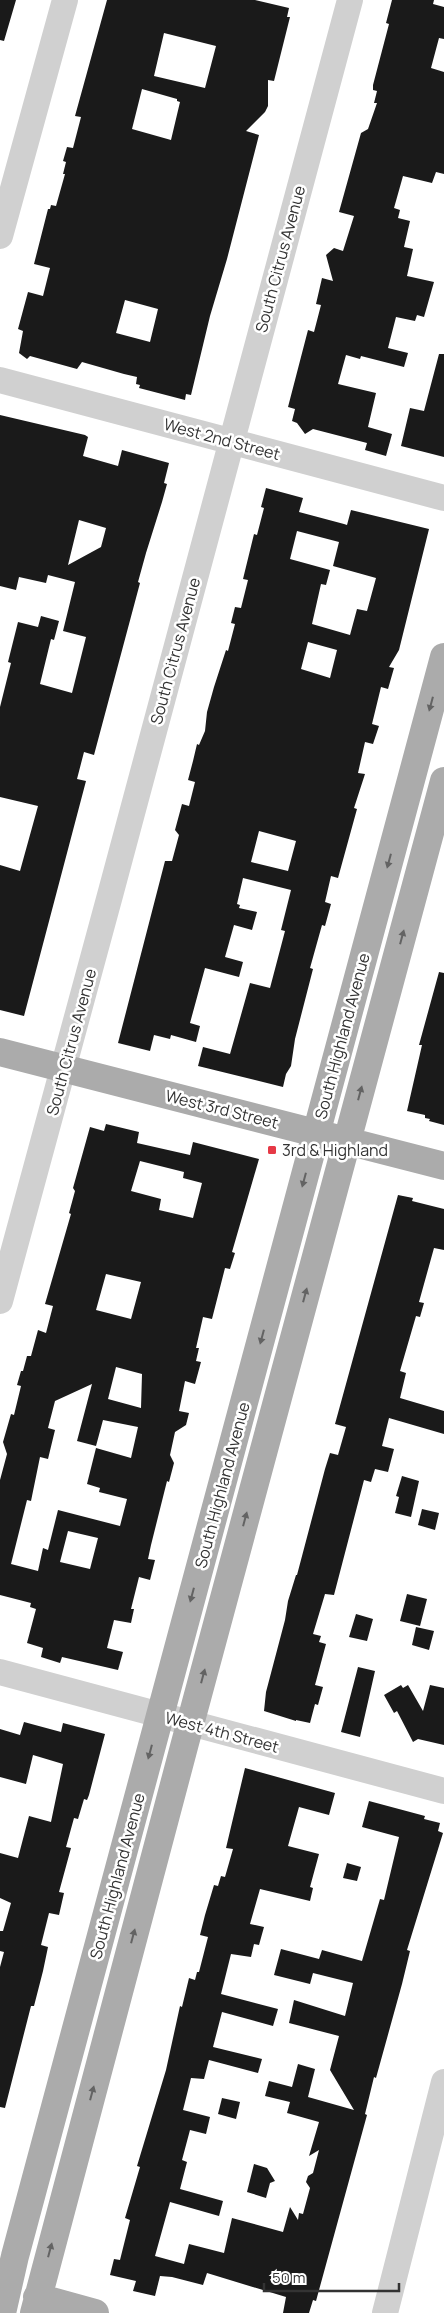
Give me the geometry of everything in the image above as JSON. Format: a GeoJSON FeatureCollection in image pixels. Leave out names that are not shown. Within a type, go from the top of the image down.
{"type":"FeatureCollection","features":[{"type":"Feature","properties":{"kind":"main road","name":"South Highland Avenue"},"geometry":{"type":"LineString","coordinates":[[3,2297],[444,657]]}},
{"type":"Feature","properties":{"kind":"main road","name":"South Highland Avenue"},"geometry":{"type":"LineString","coordinates":[[36,2305],[190,1723],[444,781]]}},
{"type":"Feature","properties":{"kind":"main road","name":"West 3rd Street"},"geometry":{"type":"LineString","coordinates":[[0,1052],[444,1166]]}},
{"type":"Feature","properties":{"kind":"main road"},"geometry":{"type":"LineString","coordinates":[[36,2305],[95,2313]]}},
{"type":"Feature","properties":{"kind":"street"},"geometry":{"type":"LineString","coordinates":[[0,236],[65,0]]}},
{"type":"Feature","properties":{"kind":"street","name":"South Citrus Avenue"},"geometry":{"type":"LineString","coordinates":[[0,1302],[350,0]]}},
{"type":"Feature","properties":{"kind":"street","name":"West 2nd Street"},"geometry":{"type":"LineString","coordinates":[[0,380],[444,498]]}},
{"type":"Feature","properties":{"kind":"street","name":"West 4th Street"},"geometry":{"type":"LineString","coordinates":[[0,1672],[444,1791]]}},
{"type":"Feature","properties":{"kind":"street"},"geometry":{"type":"LineString","coordinates":[[385,2313],[444,2082]]}},
{"type":"Feature","properties":{"kind":"street"},"geometry":{"type":"LineString","coordinates":[[3,2297],[36,2305]]}},
{"type":"Feature","properties":{"kind":"building"},"geometry":{"type":"Polygon","coordinates":[[[0,0],[16,0],[4,41],[0,40],[0,0]]]}},
{"type":"Feature","properties":{"kind":"building"},"geometry":{"type":"Polygon","coordinates":[[[107,0],[255,0],[289,8],[287,17],[290,17],[274,81],[268,80],[268,106],[265,112],[246,131],[259,135],[227,259],[210,316],[191,395],[186,394],[185,400],[139,388],[140,385],[136,384],[137,377],[82,362],[77,369],[30,356],[27,359],[19,353],[23,331],[18,329],[28,292],[43,296],[50,268],[34,264],[48,209],[50,209],[51,205],[56,206],[65,174],[63,174],[66,162],[63,161],[67,147],[73,148],[81,117],[75,116],[107,0]],[[164,33],[154,76],[205,88],[216,46],[164,33]],[[142,89],[132,129],[171,140],[180,102],[177,99],[142,89]],[[125,300],[116,333],[150,342],[158,309],[125,300]]]}},
{"type":"Feature","properties":{"kind":"building"},"geometry":{"type":"Polygon","coordinates":[[[392,0],[434,0],[433,4],[444,7],[444,39],[439,38],[431,68],[444,72],[444,174],[436,172],[432,183],[403,176],[394,208],[400,210],[398,218],[410,221],[404,247],[413,249],[407,276],[434,282],[424,317],[417,315],[415,321],[396,317],[388,348],[408,353],[404,367],[361,356],[360,359],[346,355],[338,384],[376,393],[368,427],[392,434],[386,456],[365,450],[367,443],[313,429],[305,434],[297,423],[292,421],[295,409],[288,407],[308,330],[314,332],[321,305],[316,304],[322,278],[333,281],[326,255],[334,248],[343,251],[354,216],[339,212],[361,133],[368,129],[377,103],[374,103],[377,91],[373,90],[373,85],[389,24],[386,23],[392,0]]]}},
{"type":"Feature","properties":{"kind":"building"},"geometry":{"type":"Polygon","coordinates":[[[439,354],[444,354],[444,457],[401,446],[410,408],[424,411],[439,354]]]}},
{"type":"Feature","properties":{"kind":"building"},"geometry":{"type":"Polygon","coordinates":[[[0,415],[85,435],[88,437],[83,456],[118,466],[122,450],[169,463],[164,483],[167,484],[138,582],[140,583],[94,755],[84,752],[77,779],[86,781],[24,1016],[0,1010],[0,865],[20,871],[38,806],[0,797],[0,707],[11,663],[8,662],[18,622],[38,627],[41,616],[59,621],[54,640],[51,639],[40,684],[72,693],[86,637],[63,631],[75,582],[48,575],[46,583],[19,577],[16,590],[0,586],[0,415]],[[79,520],[68,565],[101,547],[106,528],[79,520]]]}},
{"type":"Feature","properties":{"kind":"building"},"geometry":{"type":"Polygon","coordinates":[[[266,488],[303,498],[299,512],[347,525],[351,510],[429,529],[399,650],[389,667],[394,668],[388,689],[381,687],[372,724],[379,726],[373,744],[365,742],[358,773],[365,774],[354,808],[357,809],[338,878],[331,876],[325,902],[331,904],[325,926],[322,925],[310,968],[313,969],[295,1039],[291,1066],[286,1074],[283,1087],[198,1066],[203,1047],[230,1054],[250,983],[270,988],[285,931],[281,930],[291,890],[243,878],[237,904],[240,905],[239,908],[257,912],[252,930],[234,925],[225,957],[243,962],[239,977],[205,968],[190,1023],[200,1026],[196,1042],[171,1035],[170,1039],[154,1035],[150,1051],[118,1043],[165,861],[172,861],[179,835],[175,830],[182,804],[189,806],[195,782],[188,780],[197,744],[199,745],[205,731],[207,712],[214,687],[226,650],[228,651],[235,624],[231,623],[235,607],[241,608],[248,580],[243,579],[254,534],[257,535],[264,508],[261,507],[266,488]],[[297,531],[290,559],[330,570],[326,585],[321,584],[312,624],[350,635],[357,609],[367,611],[376,578],[333,566],[339,542],[297,531]],[[308,642],[301,669],[330,678],[337,650],[308,642]],[[259,831],[251,862],[288,871],[296,841],[259,831]]]}},
{"type":"Feature","properties":{"kind":"building"},"geometry":{"type":"Polygon","coordinates":[[[439,972],[444,973],[444,1125],[429,1121],[430,1119],[425,1118],[425,1115],[407,1111],[422,1045],[419,1045],[439,972]]]}},
{"type":"Feature","properties":{"kind":"building"},"geometry":{"type":"Polygon","coordinates":[[[106,1124],[139,1132],[137,1143],[190,1155],[193,1142],[259,1159],[232,1252],[235,1253],[230,1269],[225,1268],[212,1319],[203,1317],[196,1348],[199,1348],[196,1361],[201,1362],[195,1384],[185,1381],[179,1411],[189,1413],[186,1425],[175,1432],[170,1455],[174,1463],[169,1482],[167,1481],[148,1559],[155,1560],[150,1580],[139,1577],[131,1609],[134,1609],[131,1623],[114,1620],[107,1648],[123,1652],[118,1670],[62,1657],[60,1663],[41,1657],[43,1648],[27,1643],[36,1609],[30,1607],[31,1603],[0,1595],[0,1480],[7,1454],[3,1442],[11,1414],[14,1415],[21,1386],[17,1385],[21,1371],[23,1371],[27,1356],[31,1356],[38,1330],[46,1333],[53,1306],[45,1304],[71,1214],[69,1213],[75,1191],[73,1188],[90,1127],[104,1131],[106,1124]],[[140,1161],[131,1191],[161,1199],[159,1210],[193,1218],[202,1183],[183,1178],[184,1172],[140,1161]],[[106,1274],[96,1310],[131,1319],[141,1282],[106,1274]],[[116,1367],[108,1399],[141,1408],[142,1374],[116,1367]],[[92,1384],[55,1401],[48,1428],[55,1430],[48,1459],[40,1457],[31,1501],[27,1500],[11,1564],[38,1571],[43,1548],[48,1550],[58,1510],[120,1526],[127,1499],[99,1492],[100,1488],[87,1484],[96,1448],[131,1458],[138,1427],[103,1420],[96,1446],[77,1441],[92,1384]],[[68,1531],[60,1562],[90,1569],[98,1538],[68,1531]]]}},
{"type":"Feature","properties":{"kind":"building"},"geometry":{"type":"Polygon","coordinates":[[[398,1195],[413,1198],[412,1201],[444,1209],[444,1250],[434,1248],[419,1302],[424,1303],[420,1317],[416,1316],[400,1371],[406,1373],[400,1398],[444,1411],[444,1434],[389,1418],[382,1446],[394,1449],[388,1472],[375,1469],[371,1482],[364,1480],[334,1595],[325,1594],[313,1634],[321,1636],[319,1642],[326,1644],[315,1685],[323,1687],[318,1705],[315,1704],[310,1723],[296,1721],[264,1711],[266,1692],[285,1620],[288,1601],[297,1575],[325,1469],[330,1453],[338,1455],[346,1427],[335,1424],[398,1195]]]}},
{"type":"Feature","properties":{"kind":"building"},"geometry":{"type":"Polygon","coordinates":[[[402,1476],[419,1481],[411,1517],[395,1513],[399,1497],[396,1496],[402,1476]]]}},
{"type":"Feature","properties":{"kind":"building"},"geometry":{"type":"Polygon","coordinates":[[[422,1509],[439,1513],[435,1530],[418,1525],[422,1509]]]}},
{"type":"Feature","properties":{"kind":"building"},"geometry":{"type":"Polygon","coordinates":[[[407,1594],[427,1599],[420,1626],[400,1621],[407,1594]]]}},
{"type":"Feature","properties":{"kind":"building"},"geometry":{"type":"Polygon","coordinates":[[[356,1614],[373,1619],[367,1641],[349,1637],[356,1614]]]}},
{"type":"Feature","properties":{"kind":"building"},"geometry":{"type":"Polygon","coordinates":[[[416,1627],[434,1631],[429,1650],[412,1645],[416,1627]]]}},
{"type":"Feature","properties":{"kind":"building"},"geometry":{"type":"Polygon","coordinates":[[[358,1667],[375,1671],[360,1737],[341,1732],[358,1667]]]}},
{"type":"Feature","properties":{"kind":"building"},"geometry":{"type":"Polygon","coordinates":[[[401,1685],[403,1688],[408,1685],[423,1711],[430,1685],[444,1688],[444,1745],[418,1739],[413,1742],[397,1711],[394,1713],[384,1695],[401,1685]]]}},
{"type":"Feature","properties":{"kind":"building"},"geometry":{"type":"Polygon","coordinates":[[[24,1722],[61,1732],[63,1723],[105,1734],[89,1795],[87,1800],[84,1799],[78,1819],[74,1818],[66,1847],[71,1848],[59,1892],[64,1893],[59,1915],[49,1913],[41,1945],[48,1947],[43,1971],[34,2006],[31,2006],[5,2108],[0,2107],[0,1967],[4,1952],[0,1951],[0,1931],[3,1931],[11,1903],[0,1898],[0,1853],[18,1858],[29,1816],[51,1822],[63,1764],[33,1755],[26,1784],[0,1777],[0,1729],[20,1735],[24,1722]]]}},
{"type":"Feature","properties":{"kind":"building"},"geometry":{"type":"Polygon","coordinates":[[[245,1768],[335,1793],[329,1815],[299,1807],[288,1846],[319,1854],[310,1887],[313,1888],[310,1901],[260,1889],[250,1924],[264,1927],[259,1945],[254,1944],[251,1957],[231,1954],[221,1994],[278,2009],[273,2026],[222,2012],[213,2047],[262,2059],[258,2073],[209,2060],[204,2079],[191,2078],[183,2110],[210,2117],[206,2134],[190,2130],[182,2160],[187,2162],[180,2189],[223,2201],[219,2216],[170,2202],[155,2256],[184,2264],[189,2244],[224,2253],[232,2218],[283,2232],[290,2207],[298,2220],[299,2213],[303,2214],[310,2188],[306,2182],[308,2176],[313,2173],[319,2150],[309,2156],[319,2122],[287,2113],[290,2102],[265,2096],[269,2081],[292,2087],[298,2064],[315,2069],[308,2097],[354,2110],[330,2070],[339,2036],[289,2023],[294,2000],[345,2016],[353,1983],[313,1973],[310,1984],[274,1975],[281,1949],[319,1959],[322,1950],[362,1961],[380,1899],[384,1900],[399,1837],[362,1827],[369,1801],[425,1816],[424,1819],[440,1823],[438,1831],[443,1833],[407,1950],[410,1951],[402,1984],[376,2078],[374,2077],[365,2114],[367,2115],[316,2301],[313,2300],[309,2313],[283,2313],[286,2297],[207,2273],[203,2285],[160,2276],[155,2296],[133,2291],[136,2281],[110,2275],[114,2259],[120,2260],[130,2220],[125,2218],[140,2167],[137,2166],[166,2070],[180,2006],[182,2007],[189,1978],[195,1980],[197,1972],[199,1972],[208,1937],[200,1935],[205,1915],[214,1885],[218,1886],[221,1876],[225,1877],[233,1849],[226,1848],[245,1768]]]}},
{"type":"Feature","properties":{"kind":"building"},"geometry":{"type":"Polygon","coordinates":[[[347,1863],[361,1867],[357,1881],[343,1878],[347,1863]]]}},
{"type":"Feature","properties":{"kind":"building"},"geometry":{"type":"Polygon","coordinates":[[[222,2098],[240,2102],[236,2119],[218,2114],[222,2098]]]}},
{"type":"Feature","properties":{"kind":"building"},"geometry":{"type":"Polygon","coordinates":[[[254,2164],[267,2168],[275,2181],[270,2183],[266,2198],[247,2192],[254,2164]]]}},
{"type":"Feature","properties":{"kind":"place","name":"3rd & Highland"},"geometry":{"type":"Point","coordinates":[272,1150]}}]}
